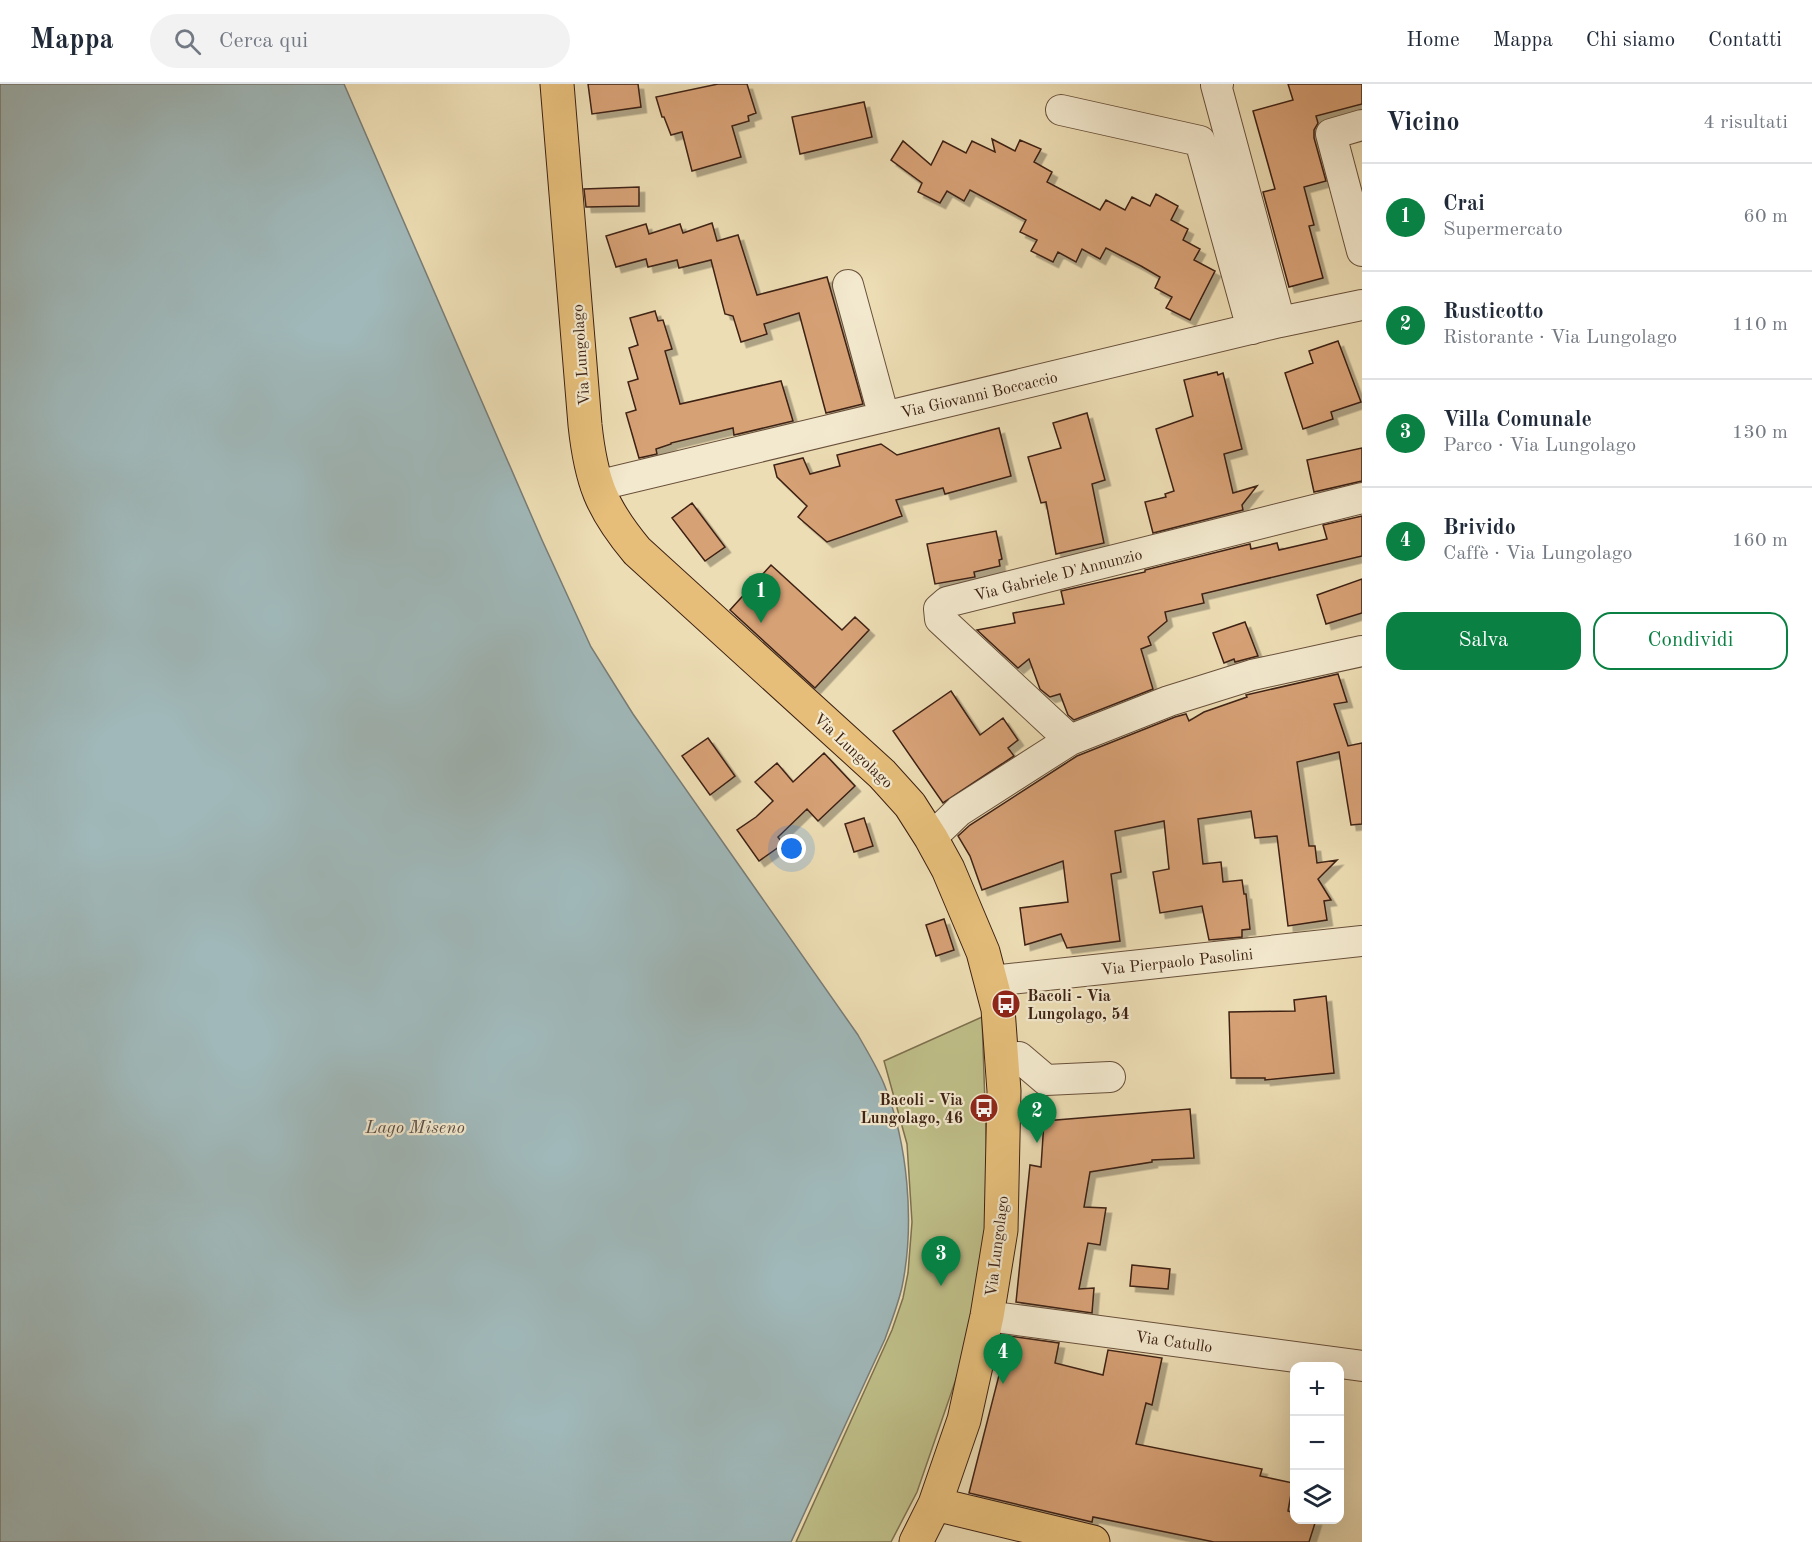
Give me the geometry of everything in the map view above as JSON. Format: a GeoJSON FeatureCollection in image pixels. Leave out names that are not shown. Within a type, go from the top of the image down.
{"type":"FeatureCollection","features":[{"type":"Feature","properties":{"kind":"main road","name":"Via Lungolago"},"geometry":{"type":"LineString","coordinates":[[557,84],[588,457],[596,486],[616,525],[637,551],[882,774],[910,805],[948,869],[983,952],[992,981],[998,1009],[1004,1091],[1001,1230],[987,1316],[964,1420],[935,1504],[916,1542]]}},
{"type":"Feature","properties":{"kind":"main road"},"geometry":{"type":"LineString","coordinates":[[935,1504],[1093,1542]]}},
{"type":"Feature","properties":{"kind":"street"},"geometry":{"type":"LineString","coordinates":[[1218,84],[1216,84],[1266,326]]}},
{"type":"Feature","properties":{"kind":"street"},"geometry":{"type":"LineString","coordinates":[[1061,110],[1200,141],[1266,326]]}},
{"type":"Feature","properties":{"kind":"street"},"geometry":{"type":"LineString","coordinates":[[1362,125],[1331,134],[1362,251]]}},
{"type":"Feature","properties":{"kind":"street"},"geometry":{"type":"LineString","coordinates":[[848,285],[885,417]]}},
{"type":"Feature","properties":{"kind":"street","name":"Via Giovanni Boccaccio"},"geometry":{"type":"LineString","coordinates":[[596,486],[1362,305]]}},
{"type":"Feature","properties":{"kind":"street","name":"Via Gabriele D'Annunzio"},"geometry":{"type":"LineString","coordinates":[[1070,740],[940,619],[939,609],[947,602],[958,599],[1362,498]]}},
{"type":"Feature","properties":{"kind":"street"},"geometry":{"type":"LineString","coordinates":[[931,838],[959,811],[1070,740],[1169,701],[1252,675],[1362,651]]}},
{"type":"Feature","properties":{"kind":"street","name":"Via Pierpaolo Pasolini"},"geometry":{"type":"LineString","coordinates":[[992,981],[1362,941]]}},
{"type":"Feature","properties":{"kind":"street"},"geometry":{"type":"LineString","coordinates":[[1002,1058],[1019,1057],[1046,1080],[1110,1077]]}},
{"type":"Feature","properties":{"kind":"street","name":"Via Catullo"},"geometry":{"type":"LineString","coordinates":[[987,1316],[1362,1366]]}},
{"type":"Feature","properties":{"kind":"green space"},"geometry":{"type":"Polygon","coordinates":[[[982,1017],[989,1221],[965,1353],[917,1492],[891,1542],[796,1542],[892,1330],[903,1298],[908,1273],[912,1222],[907,1144],[884,1061],[982,1017]]]}},
{"type":"Feature","properties":{"kind":"water","name":"Lago Miseno"},"geometry":{"type":"Polygon","coordinates":[[[0,84],[344,84],[542,540],[591,647],[633,714],[858,1035],[881,1078],[892,1107],[899,1132],[907,1184],[908,1237],[902,1287],[885,1339],[791,1542],[0,1542],[0,84]]]}},
{"type":"Feature","properties":{"kind":"building"},"geometry":{"type":"Polygon","coordinates":[[[588,84],[638,84],[641,107],[592,114],[588,84]]]}},
{"type":"Feature","properties":{"kind":"building"},"geometry":{"type":"Polygon","coordinates":[[[718,84],[747,84],[756,113],[748,116],[749,121],[732,126],[741,157],[692,171],[682,132],[671,135],[656,97],[718,84]]]}},
{"type":"Feature","properties":{"kind":"building"},"geometry":{"type":"Polygon","coordinates":[[[1288,84],[1362,84],[1362,104],[1316,116],[1318,123],[1314,130],[1314,138],[1326,181],[1304,187],[1314,225],[1309,226],[1323,278],[1289,287],[1263,192],[1275,189],[1253,111],[1293,100],[1288,84]]]}},
{"type":"Feature","properties":{"kind":"building"},"geometry":{"type":"Polygon","coordinates":[[[864,102],[872,137],[800,154],[792,117],[864,102]]]}},
{"type":"Feature","properties":{"kind":"building"},"geometry":{"type":"Polygon","coordinates":[[[992,139],[1015,151],[1020,140],[1041,149],[1034,162],[1052,172],[1047,182],[1100,210],[1106,200],[1125,210],[1132,197],[1150,206],[1156,194],[1178,206],[1171,220],[1188,229],[1183,240],[1200,249],[1194,260],[1215,271],[1190,320],[1166,308],[1172,297],[1155,288],[1160,277],[1141,266],[1106,248],[1100,259],[1082,249],[1076,262],[1058,252],[1053,262],[1031,251],[1037,240],[1020,232],[1026,220],[970,190],[964,201],[947,191],[940,203],[918,192],[922,183],[891,160],[903,141],[931,165],[943,141],[966,153],[972,141],[995,152],[992,139]]]}},
{"type":"Feature","properties":{"kind":"building"},"geometry":{"type":"Polygon","coordinates":[[[639,187],[639,206],[586,207],[584,189],[639,187]]]}},
{"type":"Feature","properties":{"kind":"building"},"geometry":{"type":"Polygon","coordinates":[[[712,223],[717,241],[738,235],[757,295],[827,277],[863,404],[826,413],[799,313],[764,324],[767,334],[741,342],[733,316],[725,314],[711,260],[679,268],[677,260],[648,267],[646,259],[616,267],[606,236],[646,224],[649,234],[680,224],[683,233],[712,223]]]}},
{"type":"Feature","properties":{"kind":"building"},"geometry":{"type":"Polygon","coordinates":[[[655,311],[658,321],[663,320],[672,349],[665,351],[680,404],[781,381],[793,421],[734,435],[733,428],[671,443],[656,449],[657,454],[639,458],[626,413],[636,410],[628,382],[638,379],[629,348],[638,345],[630,318],[655,311]]]}},
{"type":"Feature","properties":{"kind":"building"},"geometry":{"type":"Polygon","coordinates":[[[1338,341],[1361,402],[1331,412],[1333,419],[1303,429],[1285,373],[1313,363],[1309,351],[1338,341]]]}},
{"type":"Feature","properties":{"kind":"building"},"geometry":{"type":"Polygon","coordinates":[[[1217,372],[1218,375],[1223,373],[1242,449],[1224,454],[1233,493],[1257,486],[1242,505],[1243,510],[1153,533],[1145,502],[1166,497],[1165,494],[1174,491],[1156,429],[1193,416],[1184,380],[1217,372]]]}},
{"type":"Feature","properties":{"kind":"building"},"geometry":{"type":"Polygon","coordinates":[[[1087,413],[1105,480],[1092,484],[1104,543],[1056,554],[1046,502],[1041,503],[1028,457],[1061,448],[1053,423],[1087,413]]]}},
{"type":"Feature","properties":{"kind":"building"},"geometry":{"type":"Polygon","coordinates":[[[999,428],[1011,476],[945,494],[943,488],[896,500],[902,516],[827,542],[798,517],[807,506],[777,477],[774,465],[803,458],[810,474],[840,466],[837,455],[881,444],[897,455],[999,428]]]}},
{"type":"Feature","properties":{"kind":"building"},"geometry":{"type":"Polygon","coordinates":[[[1362,448],[1362,481],[1314,492],[1307,460],[1362,448]]]}},
{"type":"Feature","properties":{"kind":"building"},"geometry":{"type":"Polygon","coordinates":[[[692,503],[725,547],[705,561],[672,518],[692,503]]]}},
{"type":"Feature","properties":{"kind":"building"},"geometry":{"type":"Polygon","coordinates":[[[1362,516],[1362,556],[1202,594],[1204,603],[1165,612],[1167,621],[1148,637],[1151,645],[1141,649],[1153,689],[1074,720],[1068,715],[1060,694],[1050,697],[1040,689],[1029,659],[1018,668],[977,630],[1015,623],[1013,613],[1064,604],[1061,591],[1145,572],[1145,570],[1250,544],[1251,549],[1277,543],[1279,550],[1327,539],[1323,525],[1362,516]]]}},
{"type":"Feature","properties":{"kind":"building"},"geometry":{"type":"Polygon","coordinates":[[[996,531],[1002,559],[999,560],[1000,566],[974,572],[975,577],[935,584],[927,544],[996,531]]]}},
{"type":"Feature","properties":{"kind":"building"},"geometry":{"type":"Polygon","coordinates":[[[771,565],[842,630],[855,617],[869,630],[815,688],[730,610],[771,565]]]}},
{"type":"Feature","properties":{"kind":"building"},"geometry":{"type":"Polygon","coordinates":[[[1362,579],[1362,613],[1326,624],[1317,595],[1362,579]]]}},
{"type":"Feature","properties":{"kind":"building"},"geometry":{"type":"Polygon","coordinates":[[[1245,622],[1258,656],[1235,662],[1234,659],[1224,663],[1213,633],[1245,622]]]}},
{"type":"Feature","properties":{"kind":"building"},"geometry":{"type":"Polygon","coordinates":[[[1338,674],[1347,702],[1334,704],[1348,746],[1362,743],[1362,824],[1351,825],[1339,752],[1297,762],[1309,846],[1315,846],[1317,863],[1337,860],[1318,879],[1331,900],[1324,901],[1327,920],[1288,926],[1277,836],[1255,838],[1251,811],[1198,819],[1203,864],[1221,862],[1223,882],[1242,880],[1250,929],[1242,930],[1242,937],[1209,940],[1202,906],[1160,913],[1153,872],[1169,869],[1164,821],[1115,831],[1121,872],[1111,874],[1120,941],[1067,948],[1061,934],[1025,945],[1020,908],[1068,902],[1063,861],[982,890],[970,856],[958,836],[970,825],[1077,756],[1175,717],[1186,714],[1189,721],[1204,712],[1247,697],[1246,695],[1338,674]]]}},
{"type":"Feature","properties":{"kind":"building"},"geometry":{"type":"Polygon","coordinates":[[[951,691],[980,735],[1003,718],[1018,740],[1008,748],[1014,756],[943,803],[893,731],[951,691]]]}},
{"type":"Feature","properties":{"kind":"building"},"geometry":{"type":"Polygon","coordinates":[[[708,738],[735,776],[710,795],[682,756],[708,738]]]}},
{"type":"Feature","properties":{"kind":"building"},"geometry":{"type":"Polygon","coordinates":[[[824,753],[855,786],[818,821],[807,809],[778,837],[783,844],[759,861],[737,830],[773,801],[755,782],[777,763],[793,782],[824,753]]]}},
{"type":"Feature","properties":{"kind":"building"},"geometry":{"type":"Polygon","coordinates":[[[864,818],[873,846],[854,852],[845,824],[864,818]]]}},
{"type":"Feature","properties":{"kind":"building"},"geometry":{"type":"Polygon","coordinates":[[[944,919],[954,950],[936,956],[926,925],[944,919]]]}},
{"type":"Feature","properties":{"kind":"building"},"geometry":{"type":"Polygon","coordinates":[[[1326,996],[1334,1073],[1265,1080],[1265,1078],[1231,1078],[1229,1012],[1295,1011],[1294,1000],[1326,996]]]}},
{"type":"Feature","properties":{"kind":"building"},"geometry":{"type":"Polygon","coordinates":[[[1190,1109],[1194,1158],[1152,1160],[1152,1162],[1090,1172],[1084,1207],[1106,1208],[1100,1245],[1088,1243],[1079,1289],[1094,1288],[1092,1313],[1016,1302],[1030,1165],[1041,1167],[1044,1121],[1190,1109]]]}},
{"type":"Feature","properties":{"kind":"building"},"geometry":{"type":"Polygon","coordinates":[[[1132,1265],[1170,1269],[1168,1289],[1130,1286],[1132,1265]]]}},
{"type":"Feature","properties":{"kind":"building"},"geometry":{"type":"Polygon","coordinates":[[[1009,1336],[1059,1343],[1055,1363],[1103,1375],[1108,1350],[1162,1358],[1152,1405],[1146,1403],[1136,1444],[1262,1469],[1260,1476],[1290,1482],[1288,1511],[1290,1512],[1290,1524],[1315,1524],[1309,1542],[1214,1542],[1093,1517],[1092,1522],[969,1493],[1009,1336]]]}},
{"type":"Feature","properties":{"kind":"place","name":"Crai"},"geometry":{"type":"Point","coordinates":[761,623]}},
{"type":"Feature","properties":{"kind":"place","name":"Bacoli - Via Lungolago, 54"},"geometry":{"type":"Point","coordinates":[1006,1004]}},
{"type":"Feature","properties":{"kind":"place","name":"Bacoli - Via Lungolago, 46"},"geometry":{"type":"Point","coordinates":[984,1108]}},
{"type":"Feature","properties":{"kind":"place","name":"Rusticotto"},"geometry":{"type":"Point","coordinates":[1037,1143]}},
{"type":"Feature","properties":{"kind":"place","name":"Villa Comunale"},"geometry":{"type":"Point","coordinates":[941,1286]}},
{"type":"Feature","properties":{"kind":"place","name":"Brivido"},"geometry":{"type":"Point","coordinates":[1003,1384]}}]}
